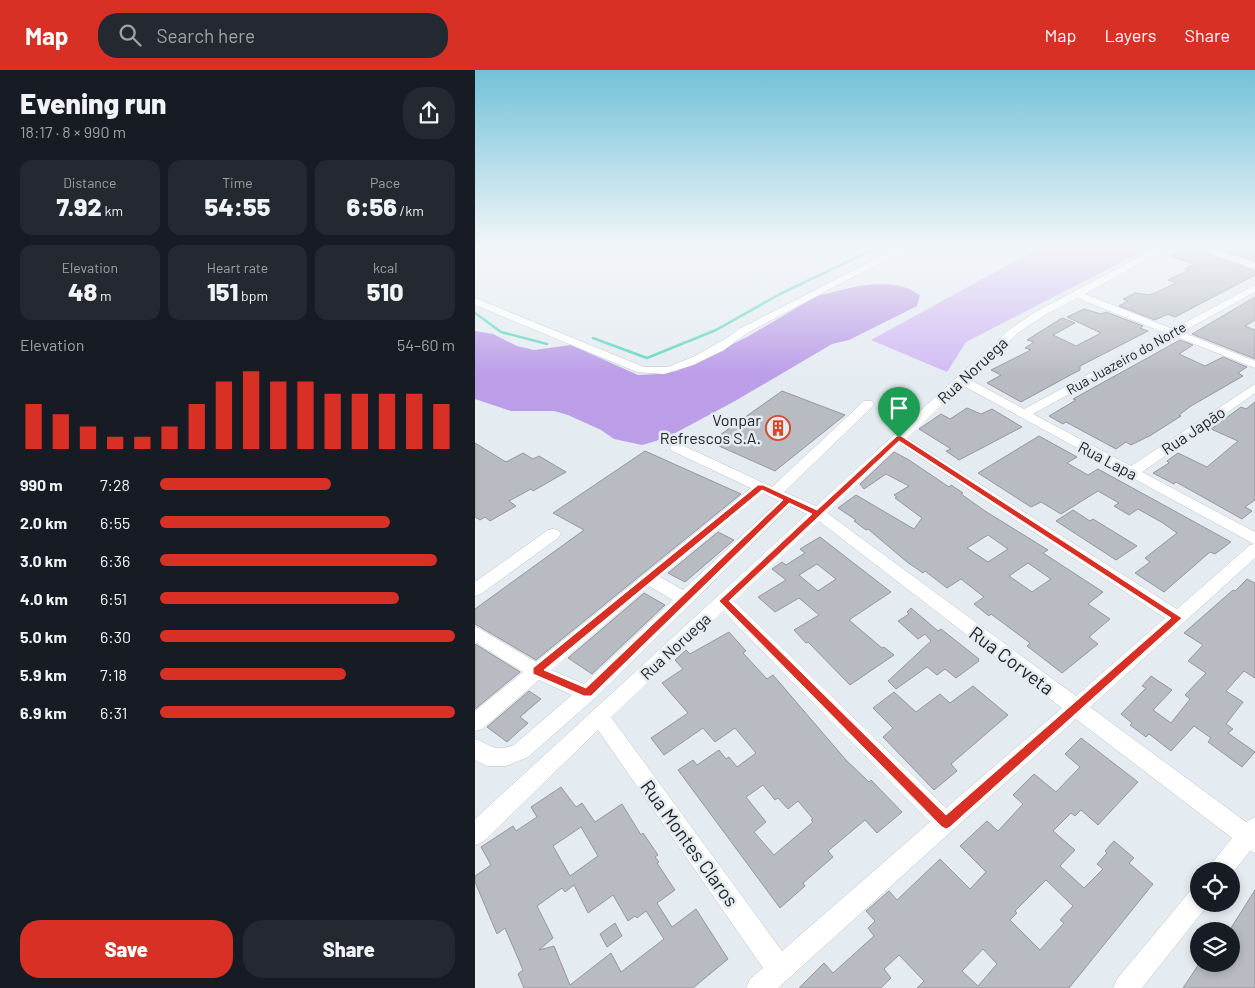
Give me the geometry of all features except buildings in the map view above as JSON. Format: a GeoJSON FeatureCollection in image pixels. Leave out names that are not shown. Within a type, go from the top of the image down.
{"type":"FeatureCollection","features":[{"type":"Feature","properties":{"kind":"street"},"geometry":{"type":"LineString","coordinates":[[475,301],[641,370],[664,371],[677,368],[735,339],[743,331],[822,290]]}},
{"type":"Feature","properties":{"kind":"street","name":"Rua Noruega"},"geometry":{"type":"LineString","coordinates":[[475,834],[599,716],[1022,325],[1085,290]]}},
{"type":"Feature","properties":{"kind":"street","name":"Rua Juazeiro do Norte"},"geometry":{"type":"LineString","coordinates":[[1024,414],[1252,290]]}},
{"type":"Feature","properties":{"kind":"street"},"geometry":{"type":"LineString","coordinates":[[1077,294],[1255,365]]}},
{"type":"Feature","properties":{"kind":"street","name":"Rua Lapa"},"geometry":{"type":"LineString","coordinates":[[961,380],[1255,539]]}},
{"type":"Feature","properties":{"kind":"street","name":"Rua Japão"},"geometry":{"type":"LineString","coordinates":[[1131,472],[1255,388]]}},
{"type":"Feature","properties":{"kind":"street"},"geometry":{"type":"LineString","coordinates":[[475,748],[487,757],[506,757],[521,750],[587,693],[685,599],[774,493],[868,404]]}},
{"type":"Feature","properties":{"kind":"street"},"geometry":{"type":"LineString","coordinates":[[899,438],[1178,618]]}},
{"type":"Feature","properties":{"kind":"street","name":"Rua Corveta"},"geometry":{"type":"LineString","coordinates":[[677,448],[818,513],[1076,708],[1253,836]]}},
{"type":"Feature","properties":{"kind":"street"},"geometry":{"type":"LineString","coordinates":[[475,723],[648,578],[774,493]]}},
{"type":"Feature","properties":{"kind":"street"},"geometry":{"type":"LineString","coordinates":[[475,590],[553,534]]}},
{"type":"Feature","properties":{"kind":"street"},"geometry":{"type":"LineString","coordinates":[[759,988],[1255,549]]}},
{"type":"Feature","properties":{"kind":"street"},"geometry":{"type":"LineString","coordinates":[[648,578],[685,599]]}},
{"type":"Feature","properties":{"kind":"street"},"geometry":{"type":"LineString","coordinates":[[724,601],[946,823]]}},
{"type":"Feature","properties":{"kind":"street"},"geometry":{"type":"LineString","coordinates":[[475,633],[536,671],[587,693]]}},
{"type":"Feature","properties":{"kind":"street","name":"Rua Montes Claros"},"geometry":{"type":"LineString","coordinates":[[599,716],[780,970]]}},
{"type":"Feature","properties":{"kind":"street"},"geometry":{"type":"LineString","coordinates":[[1228,862],[1253,836]]}},
{"type":"Feature","properties":{"kind":"street"},"geometry":{"type":"LineString","coordinates":[[1126,988],[1190,909]]}},
{"type":"Feature","properties":{"kind":"shaded area"},"geometry":{"type":"Polygon","coordinates":[[[842,290],[911,290],[920,295],[917,306],[849,340],[832,344],[735,401],[666,438],[642,445],[614,439],[601,430],[568,415],[554,411],[511,411],[475,399],[475,331],[493,334],[517,346],[534,350],[571,345],[638,375],[659,374],[677,371],[747,337],[817,296],[842,290]]]}},
{"type":"Feature","properties":{"kind":"shaded area"},"geometry":{"type":"Polygon","coordinates":[[[963,290],[1068,290],[966,342],[947,372],[871,340],[963,290]]]}},
{"type":"Feature","properties":{"kind":"waterway"},"geometry":{"type":"LineString","coordinates":[[593,338],[647,358],[716,330],[789,290]]}},
{"type":"Feature","properties":{"kind":"waterway"},"geometry":{"type":"LineString","coordinates":[[475,313],[501,332],[547,344]]}},
{"type":"Feature","properties":{"kind":"place","name":"Vonpar Refrescos S.A."},"geometry":{"type":"Point","coordinates":[778,428]}},
{"type":"Feature","properties":{"kind":"route"},"geometry":{"type":"LineString","coordinates":[[899,438],[818,513],[788,500],[587,693],[536,671],[761,487],[818,513],[724,601],[946,823],[1178,618],[899,438]]}}]}
